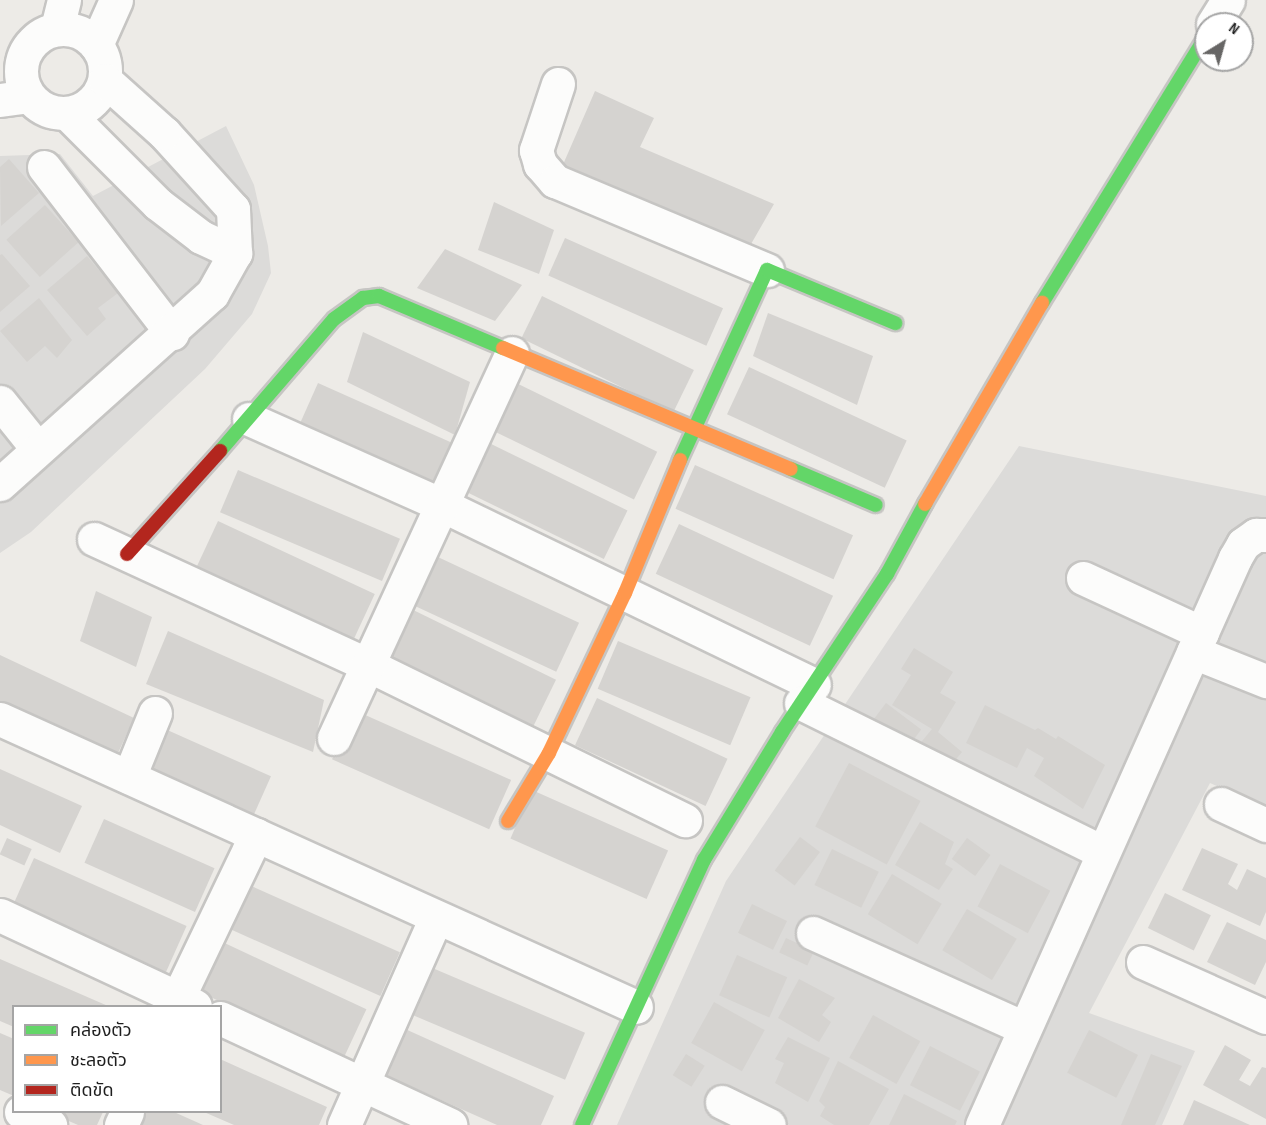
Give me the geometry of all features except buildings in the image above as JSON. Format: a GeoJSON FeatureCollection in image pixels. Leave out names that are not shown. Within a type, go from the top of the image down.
{"type":"FeatureCollection","features":[{"type":"Feature","properties":{"kind":"street"},"geometry":{"type":"LineString","coordinates":[[96,45],[116,0]]}},
{"type":"Feature","properties":{"kind":"street"},"geometry":{"type":"LineString","coordinates":[[61,14],[96,45],[105,62],[105,80],[98,96],[85,108],[68,114],[46,110],[14,98],[20,76],[11,56],[61,14]]}},
{"type":"Feature","properties":{"kind":"street"},"geometry":{"type":"LineString","coordinates":[[582,1125],[704,860],[808,694],[887,574],[988,390],[1194,55]]}},
{"type":"Feature","properties":{"kind":"street"},"geometry":{"type":"LineString","coordinates":[[0,484],[37,448],[172,333],[212,294],[235,253],[233,209],[164,133],[105,80]]}},
{"type":"Feature","properties":{"kind":"street"},"geometry":{"type":"LineString","coordinates":[[558,84],[536,150],[540,164],[555,181],[895,323]]}},
{"type":"Feature","properties":{"kind":"street"},"geometry":{"type":"LineString","coordinates":[[68,114],[158,204],[201,237],[235,253]]}},
{"type":"Feature","properties":{"kind":"street"},"geometry":{"type":"LineString","coordinates":[[44,167],[172,333]]}},
{"type":"Feature","properties":{"kind":"street"},"geometry":{"type":"LineString","coordinates":[[508,821],[549,753],[625,593],[692,431],[767,270]]}},
{"type":"Feature","properties":{"kind":"street"},"geometry":{"type":"LineString","coordinates":[[127,554],[249,419],[334,319],[363,298],[379,296],[692,431],[876,506]]}},
{"type":"Feature","properties":{"kind":"street"},"geometry":{"type":"LineString","coordinates":[[334,738],[512,353]]}},
{"type":"Feature","properties":{"kind":"street"},"geometry":{"type":"LineString","coordinates":[[0,402],[37,448]]}},
{"type":"Feature","properties":{"kind":"street"},"geometry":{"type":"LineString","coordinates":[[249,419],[442,505],[625,593],[1102,852]]}},
{"type":"Feature","properties":{"kind":"street"},"geometry":{"type":"LineString","coordinates":[[982,1125],[1102,852],[1243,544],[1256,535],[1266,535]]}},
{"type":"Feature","properties":{"kind":"street"},"geometry":{"type":"LineString","coordinates":[[94,539],[368,664],[685,819]]}},
{"type":"Feature","properties":{"kind":"street"},"geometry":{"type":"LineString","coordinates":[[1083,578],[1266,681]]}},
{"type":"Feature","properties":{"kind":"street"},"geometry":{"type":"LineString","coordinates":[[129,777],[155,713]]}},
{"type":"Feature","properties":{"kind":"street"},"geometry":{"type":"LineString","coordinates":[[0,719],[636,1007]]}},
{"type":"Feature","properties":{"kind":"street"},"geometry":{"type":"LineString","coordinates":[[1221,804],[1266,825]]}},
{"type":"Feature","properties":{"kind":"street"},"geometry":{"type":"LineString","coordinates":[[0,915],[182,1004],[256,835]]}},
{"type":"Feature","properties":{"kind":"street"},"geometry":{"type":"LineString","coordinates":[[344,1125],[436,917]]}},
{"type":"Feature","properties":{"kind":"street"},"geometry":{"type":"LineString","coordinates":[[813,933],[1024,1028]]}},
{"type":"Feature","properties":{"kind":"street"},"geometry":{"type":"LineString","coordinates":[[1143,962],[1266,1017]]}},
{"type":"Feature","properties":{"kind":"street"},"geometry":{"type":"LineString","coordinates":[[222,1019],[450,1125]]}},
{"type":"Feature","properties":{"kind":"street"},"geometry":{"type":"LineString","coordinates":[[722,1102],[769,1125]]}},
{"type":"Feature","properties":{"kind":"street"},"geometry":{"type":"LineString","coordinates":[[23,1113],[50,1125]]}},
{"type":"Feature","properties":{"kind":"shaded area"},"geometry":{"type":"Polygon","coordinates":[[[226,126],[254,185],[268,246],[271,273],[252,314],[205,369],[31,532],[0,553],[0,156],[60,154],[93,196],[226,126]]]}},
{"type":"Feature","properties":{"kind":"shaded area"},"geometry":{"type":"Polygon","coordinates":[[[1019,446],[1266,496],[1266,808],[1210,783],[1089,1013],[1195,1051],[1162,1125],[617,1125],[726,881],[1019,446]]]}},
{"type":"Feature","properties":{"kind":"traffic: fast"},"geometry":{"type":"LineString","coordinates":[[1042,303],[1194,56]]}},
{"type":"Feature","properties":{"kind":"traffic: fast"},"geometry":{"type":"LineString","coordinates":[[680,460],[767,270],[895,323]]}},
{"type":"Feature","properties":{"kind":"traffic: fast"},"geometry":{"type":"LineString","coordinates":[[220,451],[334,319],[363,298],[379,296],[503,348]]}},
{"type":"Feature","properties":{"kind":"traffic: fast"},"geometry":{"type":"LineString","coordinates":[[791,469],[876,505]]}},
{"type":"Feature","properties":{"kind":"traffic: fast"},"geometry":{"type":"LineString","coordinates":[[582,1125],[704,860],[782,732],[887,574],[925,504]]}},
{"type":"Feature","properties":{"kind":"traffic: slow"},"geometry":{"type":"LineString","coordinates":[[925,504],[1042,303]]}},
{"type":"Feature","properties":{"kind":"traffic: slow"},"geometry":{"type":"LineString","coordinates":[[503,348],[791,469]]}},
{"type":"Feature","properties":{"kind":"traffic: slow"},"geometry":{"type":"LineString","coordinates":[[508,821],[549,753],[625,593],[680,460]]}},
{"type":"Feature","properties":{"kind":"traffic: jam"},"geometry":{"type":"LineString","coordinates":[[127,554],[220,451]]}}]}
